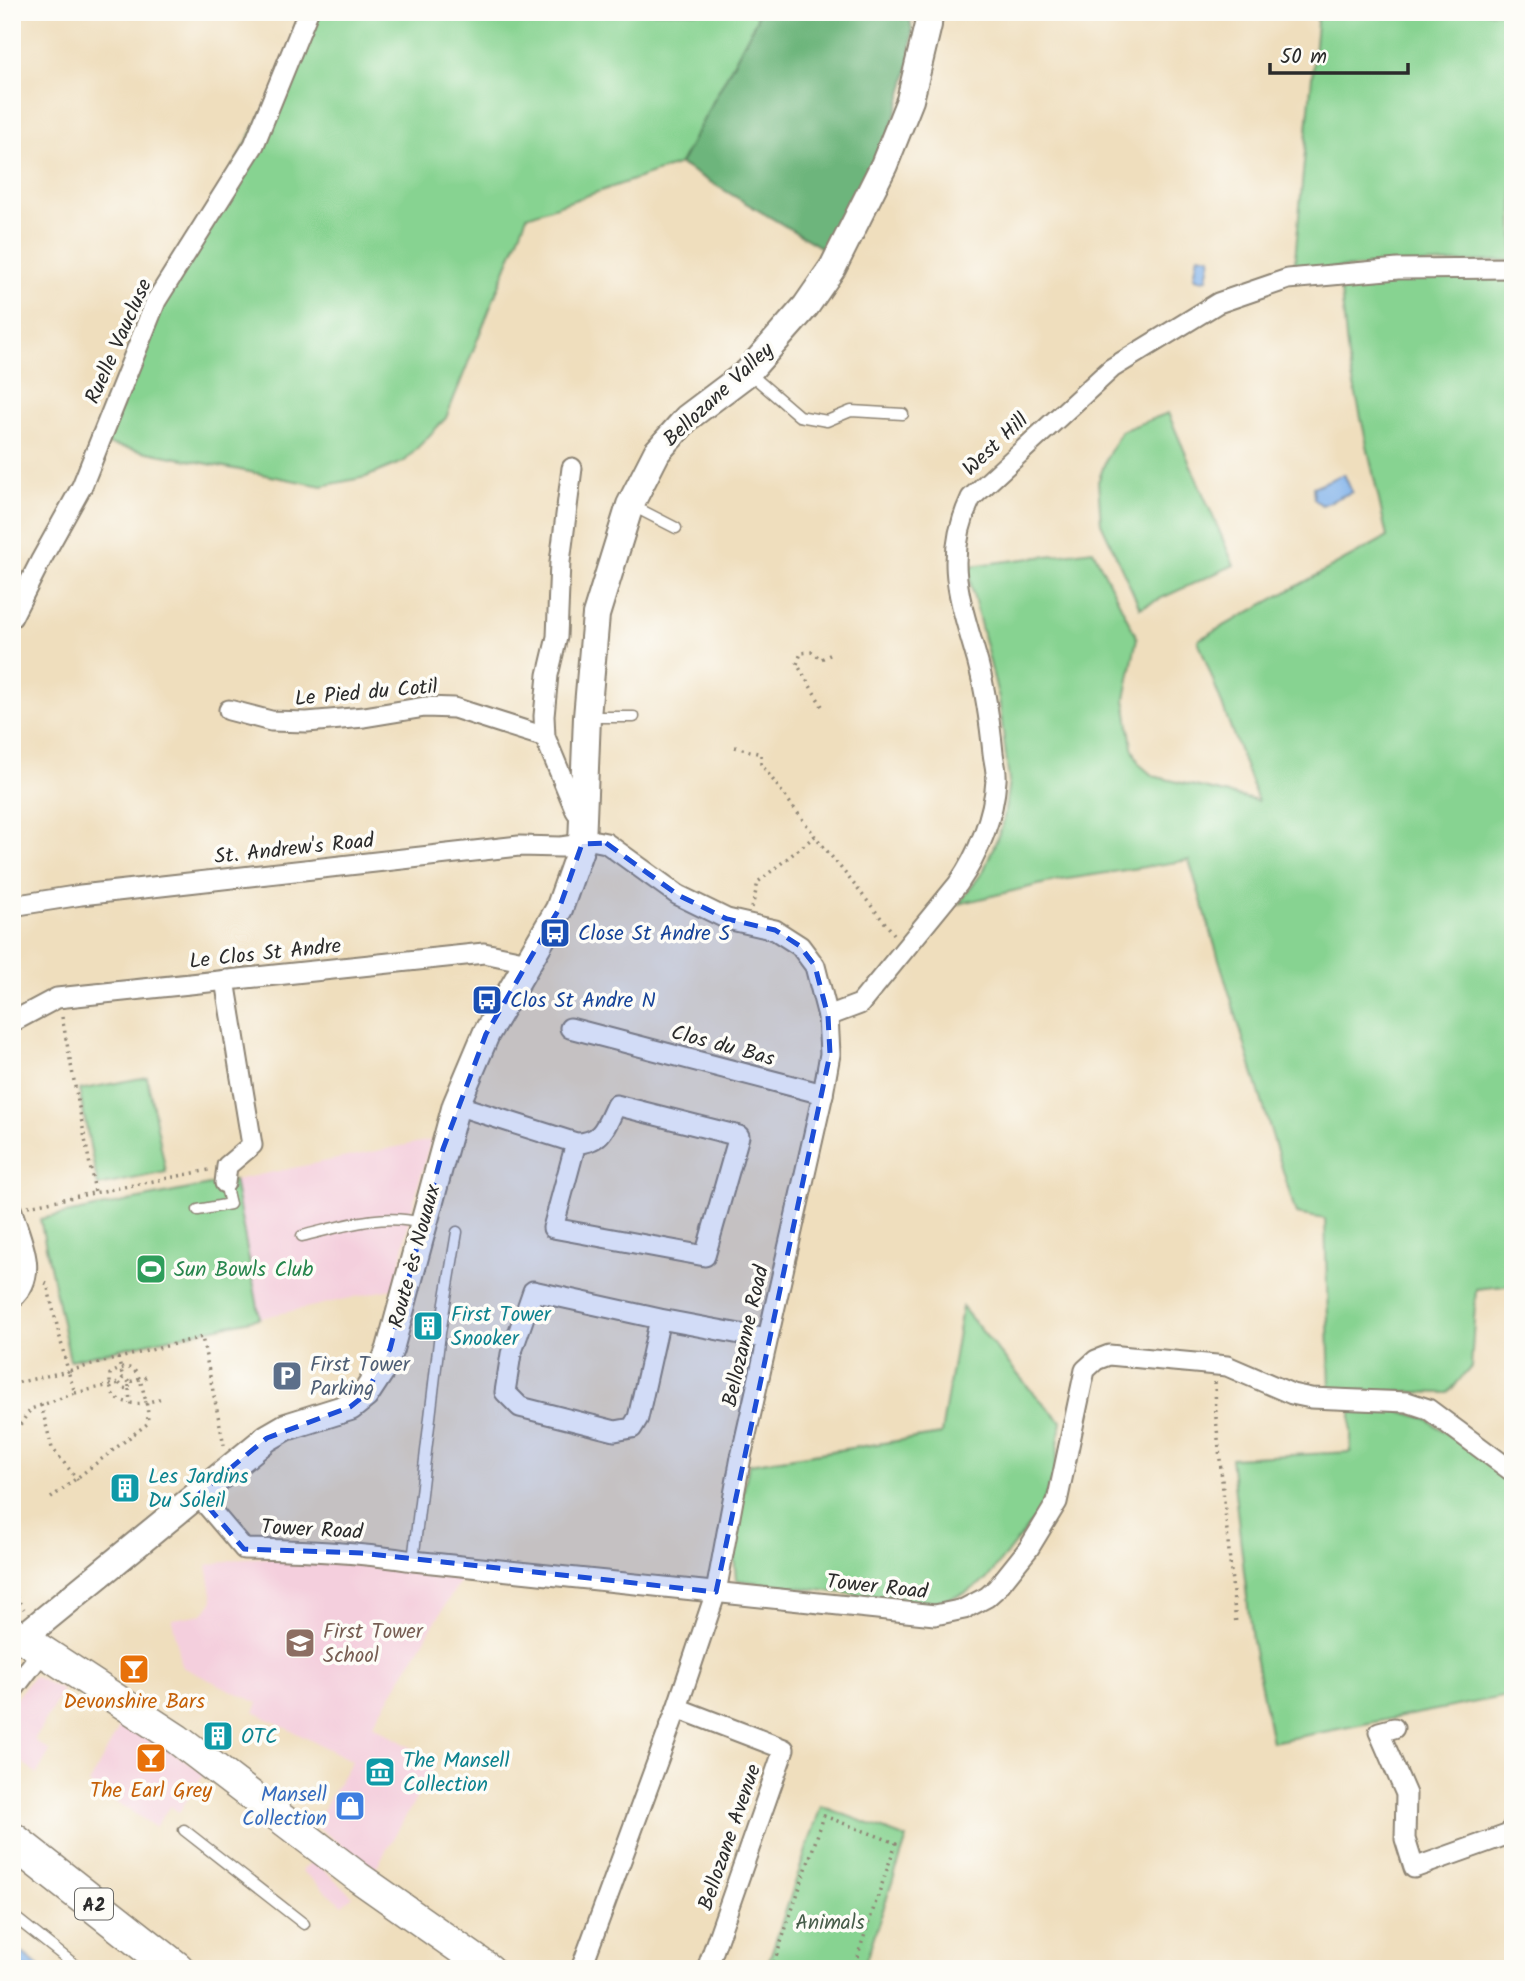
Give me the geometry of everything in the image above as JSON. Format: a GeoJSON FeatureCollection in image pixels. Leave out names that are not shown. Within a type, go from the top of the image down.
{"type":"FeatureCollection","features":[{"type":"Feature","properties":{"kind":"highway","name":"A2"},"geometry":{"type":"LineString","coordinates":[[12,1840],[176,1969]]}},
{"type":"Feature","properties":{"kind":"highway","name":"A2"},"geometry":{"type":"LineString","coordinates":[[12,1866],[142,1969]]}},
{"type":"Feature","properties":{"kind":"main road"},"geometry":{"type":"LineString","coordinates":[[28,1637],[177,1739],[358,1877],[489,1969]]}},
{"type":"Feature","properties":{"kind":"street","name":"Ruelle Vaucluse"},"geometry":{"type":"LineString","coordinates":[[12,617],[82,486],[156,301],[254,145],[308,12]]}},
{"type":"Feature","properties":{"kind":"street","name":"Bellozane Valley"},"geometry":{"type":"LineString","coordinates":[[582,844],[587,717],[596,615],[630,505],[657,452],[687,418],[747,372],[806,306],[833,267],[884,165],[910,100],[929,12]]}},
{"type":"Feature","properties":{"kind":"street","name":"West Hill"},"geometry":{"type":"LineString","coordinates":[[828,1016],[860,1004],[869,994],[958,884],[970,866],[988,821],[996,779],[990,724],[979,667],[958,594],[955,561],[960,520],[971,498],[1112,368],[1218,303],[1287,279],[1398,269],[1513,268]]}},
{"type":"Feature","properties":{"kind":"street"},"geometry":{"type":"LineString","coordinates":[[572,468],[560,562],[556,637],[548,675],[544,716],[545,737],[576,811],[584,815]]}},
{"type":"Feature","properties":{"kind":"street","name":"Le Pied du Cotil"},"geometry":{"type":"LineString","coordinates":[[229,710],[271,721],[307,722],[364,717],[425,707],[454,708],[545,737]]}},
{"type":"Feature","properties":{"kind":"street","name":"Bellozanne Road"},"geometry":{"type":"LineString","coordinates":[[580,1969],[677,1708],[716,1592],[741,1457],[830,1054],[828,1016],[815,966],[800,946],[775,930],[727,919],[678,895],[606,843],[592,840],[582,844]]}},
{"type":"Feature","properties":{"kind":"street","name":"St. Andrew's Road"},"geometry":{"type":"LineString","coordinates":[[12,906],[81,895],[519,846],[561,847],[582,844]]}},
{"type":"Feature","properties":{"kind":"street","name":"Route ès Nouaux"},"geometry":{"type":"LineString","coordinates":[[28,1637],[267,1438],[286,1427],[350,1407],[365,1395],[382,1369],[390,1349],[456,1105],[486,1034],[559,909],[582,844]]}},
{"type":"Feature","properties":{"kind":"street","name":"Le Clos St Andre"},"geometry":{"type":"LineString","coordinates":[[12,1023],[57,998],[484,953],[528,962]]}},
{"type":"Feature","properties":{"kind":"street"},"geometry":{"type":"LineString","coordinates":[[225,980],[252,1145],[226,1174]]}},
{"type":"Feature","properties":{"kind":"street","name":"Clos du Bas"},"geometry":{"type":"LineString","coordinates":[[570,1028],[823,1094]]}},
{"type":"Feature","properties":{"kind":"street"},"geometry":{"type":"LineString","coordinates":[[456,1105],[576,1143],[589,1143],[601,1134],[616,1105],[739,1136],[705,1256],[553,1228],[576,1143]]}},
{"type":"Feature","properties":{"kind":"street"},"geometry":{"type":"LineString","coordinates":[[12,1298],[23,1289],[28,1275],[18,1209]]}},
{"type":"Feature","properties":{"kind":"street"},"geometry":{"type":"LineString","coordinates":[[660,1319],[638,1418],[632,1428],[615,1431],[520,1407],[505,1392],[511,1354],[533,1291],[767,1339]]}},
{"type":"Feature","properties":{"kind":"street","name":"Tower Road"},"geometry":{"type":"LineString","coordinates":[[198,1495],[244,1549],[322,1550],[935,1615],[964,1609],[987,1597],[1030,1548],[1057,1502],[1085,1370],[1096,1360],[1109,1355],[1227,1366],[1292,1394],[1311,1398],[1407,1402],[1427,1409],[1513,1472]]}},
{"type":"Feature","properties":{"kind":"street"},"geometry":{"type":"LineString","coordinates":[[12,1691],[28,1637]]}},
{"type":"Feature","properties":{"kind":"street","name":"Bellozane Avenue"},"geometry":{"type":"LineString","coordinates":[[677,1708],[785,1749],[707,1969]]}},
{"type":"Feature","properties":{"kind":"street"},"geometry":{"type":"LineString","coordinates":[[1394,1728],[1379,1732],[1406,1794],[1405,1839],[1414,1868],[1512,1833],[1513,1826]]}},
{"type":"Feature","properties":{"kind":"lane"},"geometry":{"type":"LineString","coordinates":[[747,372],[799,416],[827,421],[850,411],[903,414]]}},
{"type":"Feature","properties":{"kind":"lane"},"geometry":{"type":"LineString","coordinates":[[630,505],[676,528]]}},
{"type":"Feature","properties":{"kind":"lane"},"geometry":{"type":"LineString","coordinates":[[587,717],[634,717]]}},
{"type":"Feature","properties":{"kind":"lane"},"geometry":{"type":"LineString","coordinates":[[198,1210],[230,1204],[226,1174]]}},
{"type":"Feature","properties":{"kind":"lane"},"geometry":{"type":"LineString","coordinates":[[302,1236],[375,1219],[409,1219],[423,1223]]}},
{"type":"Feature","properties":{"kind":"lane"},"geometry":{"type":"LineString","coordinates":[[413,1561],[443,1312],[457,1232]]}},
{"type":"Feature","properties":{"kind":"lane"},"geometry":{"type":"LineString","coordinates":[[184,1830],[304,1924]]}},
{"type":"Feature","properties":{"kind":"lane"},"geometry":{"type":"LineString","coordinates":[[12,1915],[80,1969]]}},
{"type":"Feature","properties":{"kind":"path"},"geometry":{"type":"LineString","coordinates":[[822,706],[796,664],[801,653],[812,652],[821,659],[834,653]]}},
{"type":"Feature","properties":{"kind":"path"},"geometry":{"type":"LineString","coordinates":[[735,747],[761,754],[761,764],[894,934]]}},
{"type":"Feature","properties":{"kind":"path"},"geometry":{"type":"LineString","coordinates":[[749,924],[758,882],[815,836]]}},
{"type":"Feature","properties":{"kind":"path"},"geometry":{"type":"LineString","coordinates":[[57,998],[95,1192]]}},
{"type":"Feature","properties":{"kind":"path"},"geometry":{"type":"LineString","coordinates":[[18,1209],[95,1192],[226,1174]]}},
{"type":"Feature","properties":{"kind":"path"},"geometry":{"type":"LineString","coordinates":[[28,1275],[47,1284],[75,1393]]}},
{"type":"Feature","properties":{"kind":"path"},"geometry":{"type":"LineString","coordinates":[[12,1384],[202,1337],[225,1449],[233,1466]]}},
{"type":"Feature","properties":{"kind":"path"},"geometry":{"type":"LineString","coordinates":[[12,1436],[31,1409],[75,1393],[119,1383],[123,1378],[118,1358]]}},
{"type":"Feature","properties":{"kind":"path"},"geometry":{"type":"LineString","coordinates":[[1214,1365],[1216,1418],[1236,1624]]}},
{"type":"Feature","properties":{"kind":"path"},"geometry":{"type":"LineString","coordinates":[[51,1498],[78,1480],[147,1424],[149,1413],[147,1403],[139,1374],[131,1368],[122,1368],[110,1374],[114,1397],[130,1404],[147,1403],[163,1398]]}},
{"type":"Feature","properties":{"kind":"path"},"geometry":{"type":"LineString","coordinates":[[123,1378],[129,1382],[147,1377]]}},
{"type":"Feature","properties":{"kind":"path"},"geometry":{"type":"LineString","coordinates":[[129,1382],[130,1404]]}},
{"type":"Feature","properties":{"kind":"path"},"geometry":{"type":"LineString","coordinates":[[119,1383],[123,1388],[129,1389]]}},
{"type":"Feature","properties":{"kind":"path"},"geometry":{"type":"LineString","coordinates":[[41,1405],[52,1448],[78,1480]]}},
{"type":"Feature","properties":{"kind":"path"},"geometry":{"type":"LineString","coordinates":[[12,1583],[28,1637]]}},
{"type":"Feature","properties":{"kind":"path"},"geometry":{"type":"LineString","coordinates":[[783,1969],[772,1966],[824,1816],[896,1843],[853,1969]]}},
{"type":"Feature","properties":{"kind":"highlighted area"},"geometry":{"type":"Polygon","coordinates":[[[606,843],[678,895],[727,919],[775,930],[800,946],[815,966],[828,1016],[830,1054],[716,1592],[361,1553],[244,1549],[198,1495],[267,1438],[350,1407],[365,1395],[390,1349],[443,1149],[486,1034],[559,909],[582,844],[606,843]]]}},
{"type":"Feature","properties":{"kind":"shaded area"},"geometry":{"type":"Polygon","coordinates":[[[431,1140],[409,1219],[396,1288],[260,1318],[234,1180],[431,1140]]]}},
{"type":"Feature","properties":{"kind":"shaded area","name":"First Tower School"},"geometry":{"type":"Polygon","coordinates":[[[324,1557],[463,1576],[373,1725],[437,1763],[374,1871],[314,1824],[352,1761],[254,1712],[258,1703],[182,1667],[172,1619],[203,1614],[213,1600],[207,1565],[242,1558],[324,1557]]]}},
{"type":"Feature","properties":{"kind":"shaded area"},"geometry":{"type":"Polygon","coordinates":[[[33,1676],[63,1690],[34,1740],[50,1751],[37,1774],[12,1754],[12,1703],[33,1676]]]}},
{"type":"Feature","properties":{"kind":"shaded area","name":"The Earl Grey"},"geometry":{"type":"Polygon","coordinates":[[[121,1724],[162,1744],[204,1774],[179,1812],[170,1806],[155,1827],[89,1784],[121,1724]]]}},
{"type":"Feature","properties":{"kind":"shaded area"},"geometry":{"type":"Polygon","coordinates":[[[313,1860],[353,1896],[342,1905],[302,1871],[313,1860]]]}},
{"type":"Feature","properties":{"kind":"green space"},"geometry":{"type":"Polygon","coordinates":[[[317,12],[755,12],[757,19],[680,164],[527,216],[446,418],[405,461],[366,477],[322,486],[106,444],[160,303],[317,12]]]}},
{"type":"Feature","properties":{"kind":"green space"},"geometry":{"type":"Polygon","coordinates":[[[755,12],[909,12],[912,36],[908,67],[893,122],[882,150],[829,252],[680,164],[757,19],[755,12]]]}},
{"type":"Feature","properties":{"kind":"green space"},"geometry":{"type":"Polygon","coordinates":[[[1318,12],[1506,12],[1513,32],[1513,260],[1294,270],[1318,12]]]}},
{"type":"Feature","properties":{"kind":"green space"},"geometry":{"type":"Polygon","coordinates":[[[1413,277],[1513,277],[1513,1285],[1476,1289],[1471,1367],[1448,1393],[1330,1390],[1325,1219],[1296,1214],[1189,860],[1055,881],[959,904],[984,870],[1003,824],[1009,781],[999,699],[971,586],[969,566],[1093,550],[1137,638],[1125,699],[1132,747],[1139,764],[1153,776],[1258,801],[1198,640],[1387,537],[1348,358],[1340,282],[1413,277]]]}},
{"type":"Feature","properties":{"kind":"green space"},"geometry":{"type":"Polygon","coordinates":[[[1168,413],[1234,565],[1140,608],[1101,523],[1098,482],[1121,431],[1168,413]]]}},
{"type":"Feature","properties":{"kind":"green space"},"geometry":{"type":"Polygon","coordinates":[[[147,1077],[166,1172],[98,1186],[79,1090],[147,1077]]]}},
{"type":"Feature","properties":{"kind":"green space","name":"Sun Bowls Club"},"geometry":{"type":"Polygon","coordinates":[[[234,1180],[260,1318],[70,1360],[40,1219],[234,1180]]]}},
{"type":"Feature","properties":{"kind":"green space"},"geometry":{"type":"Polygon","coordinates":[[[962,1307],[1029,1388],[1061,1421],[1054,1476],[1038,1514],[986,1580],[965,1593],[939,1601],[918,1602],[736,1580],[733,1542],[749,1464],[941,1434],[962,1307]]]}},
{"type":"Feature","properties":{"kind":"green space"},"geometry":{"type":"Polygon","coordinates":[[[1351,1410],[1396,1410],[1427,1419],[1513,1482],[1513,1695],[1272,1742],[1252,1641],[1231,1458],[1351,1452],[1351,1410]]]}},
{"type":"Feature","properties":{"kind":"green space","name":"Animals"},"geometry":{"type":"Polygon","coordinates":[[[821,1806],[907,1838],[863,1969],[766,1969],[821,1806]]]}},
{"type":"Feature","properties":{"kind":"water"},"geometry":{"type":"Polygon","coordinates":[[[1198,255],[1211,257],[1207,279],[1194,277],[1198,255]]]}},
{"type":"Feature","properties":{"kind":"water"},"geometry":{"type":"Polygon","coordinates":[[[1344,474],[1352,492],[1322,505],[1314,499],[1313,487],[1344,474]]]}},
{"type":"Feature","properties":{"kind":"water"},"geometry":{"type":"Polygon","coordinates":[[[12,1944],[42,1969],[12,1969],[12,1944]]]}},
{"type":"Feature","properties":{"kind":"place","name":"Close St Andre S"},"geometry":{"type":"Point","coordinates":[555,933]}},
{"type":"Feature","properties":{"kind":"place","name":"Clos St Andre N"},"geometry":{"type":"Point","coordinates":[487,1000]}},
{"type":"Feature","properties":{"kind":"place","name":"Sun Bowls Club"},"geometry":{"type":"Point","coordinates":[151,1269]}},
{"type":"Feature","properties":{"kind":"place","name":"First Tower Snooker"},"geometry":{"type":"Point","coordinates":[428,1326]}},
{"type":"Feature","properties":{"kind":"place","name":"First Tower Parking"},"geometry":{"type":"Point","coordinates":[287,1376]}},
{"type":"Feature","properties":{"kind":"place","name":"Les Jardins Du Soleil"},"geometry":{"type":"Point","coordinates":[125,1488]}},
{"type":"Feature","properties":{"kind":"place","name":"First Tower School"},"geometry":{"type":"Point","coordinates":[300,1643]}},
{"type":"Feature","properties":{"kind":"place","name":"Devonshire Bars"},"geometry":{"type":"Point","coordinates":[134,1669]}},
{"type":"Feature","properties":{"kind":"place","name":"OTC"},"geometry":{"type":"Point","coordinates":[218,1736]}},
{"type":"Feature","properties":{"kind":"place","name":"The Earl Grey"},"geometry":{"type":"Point","coordinates":[151,1758]}},
{"type":"Feature","properties":{"kind":"place","name":"The Mansell Collection"},"geometry":{"type":"Point","coordinates":[380,1772]}},
{"type":"Feature","properties":{"kind":"place","name":"Mansell Collection"},"geometry":{"type":"Point","coordinates":[350,1806]}}]}
